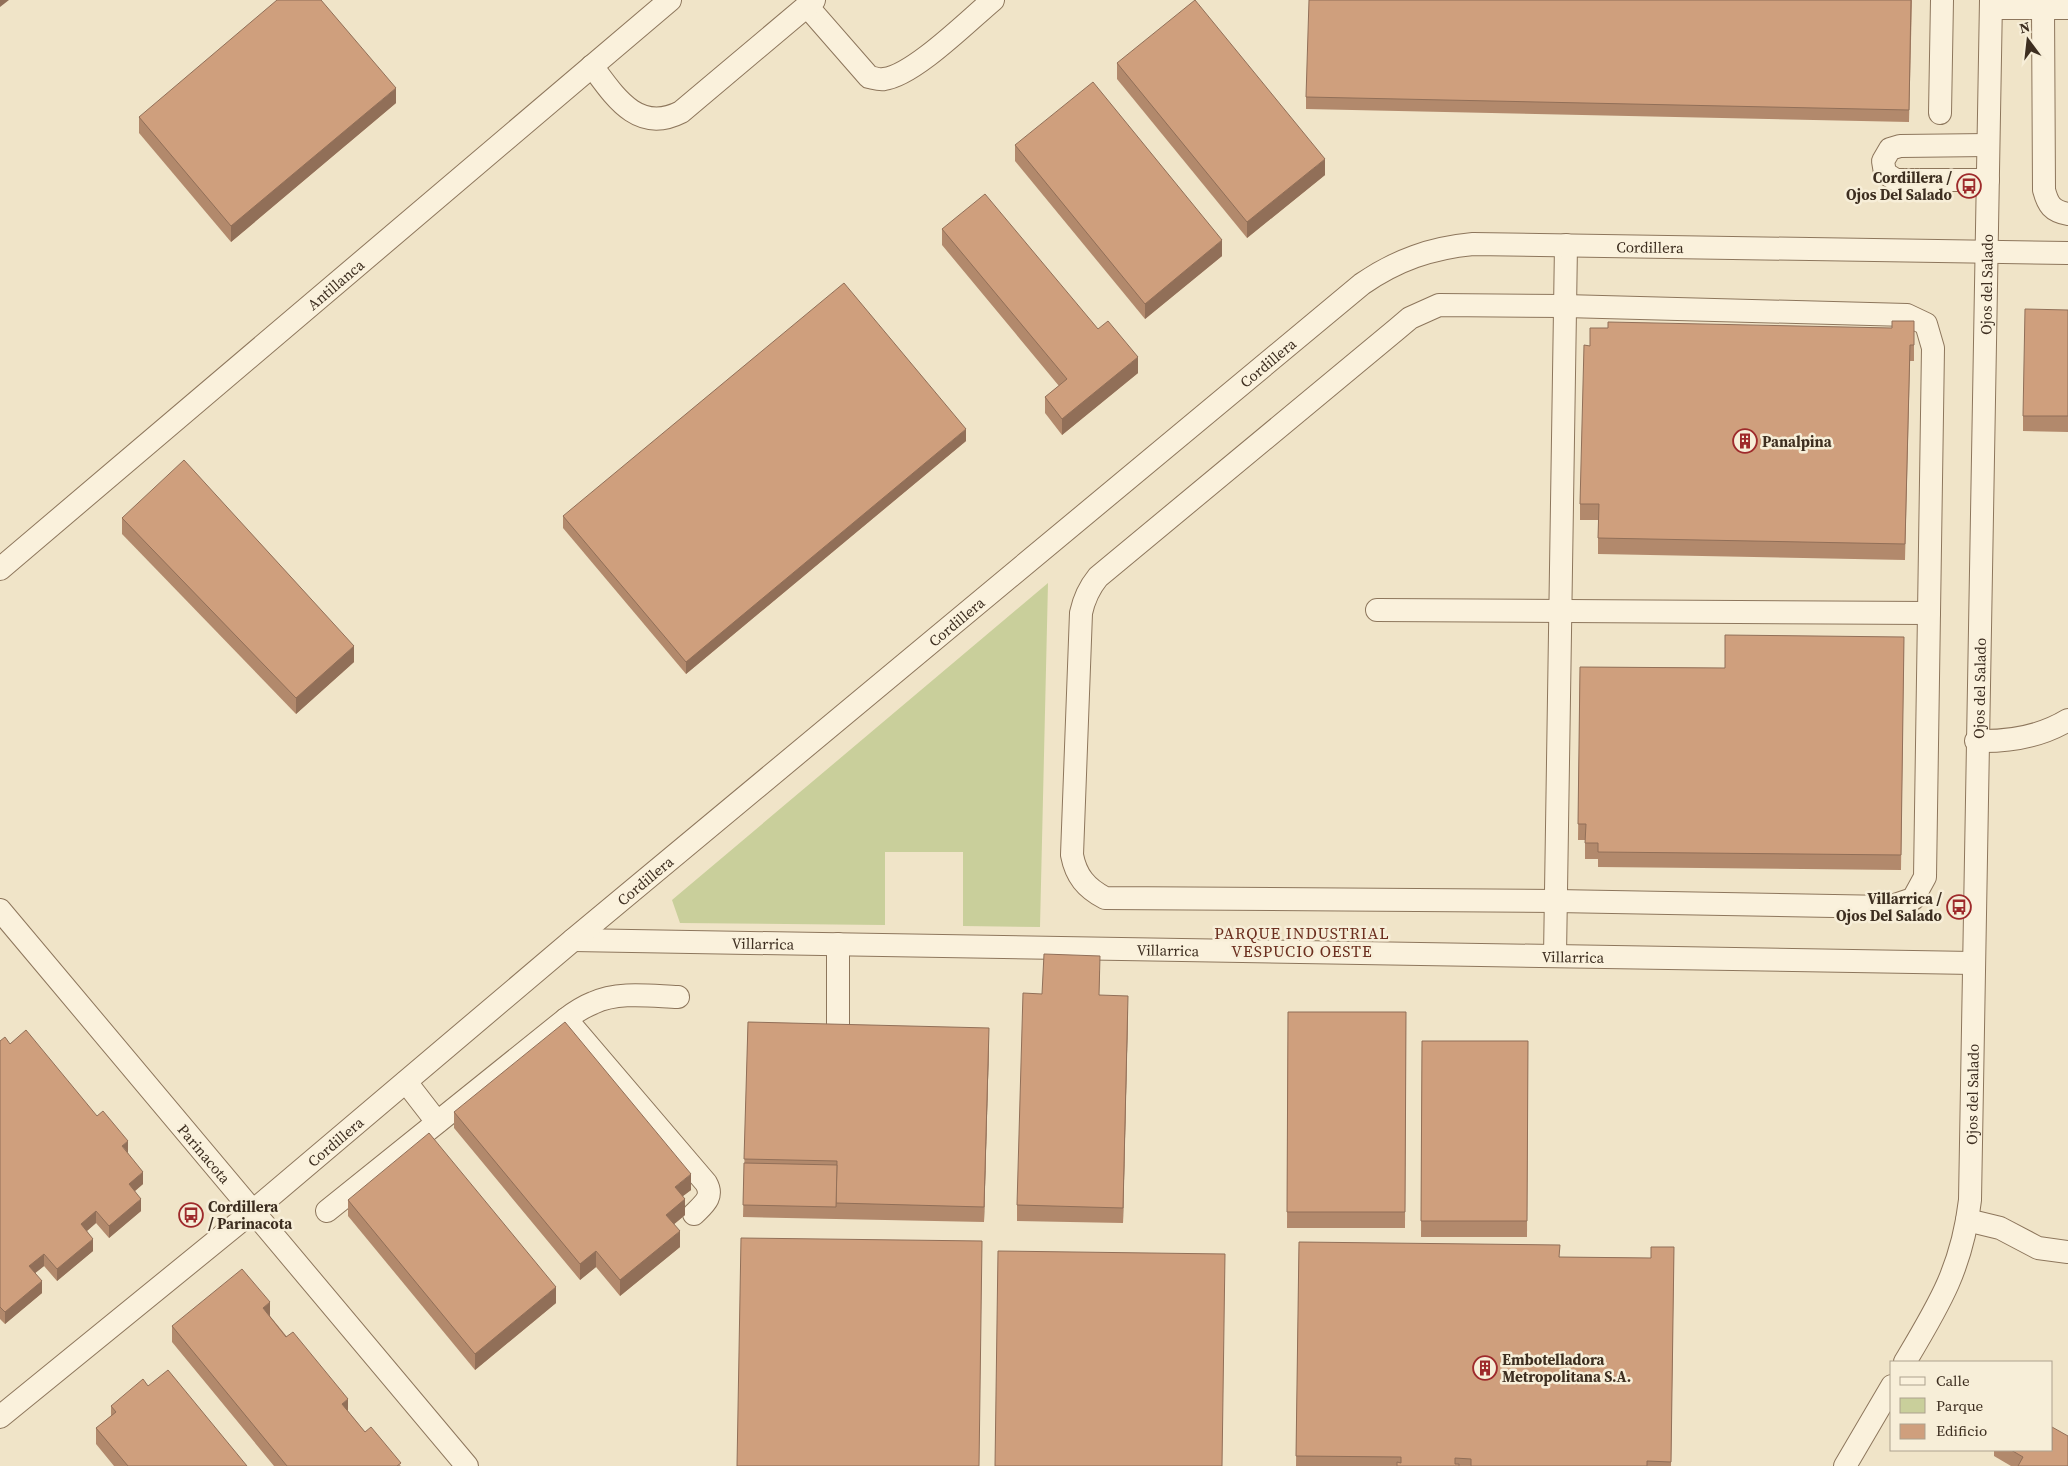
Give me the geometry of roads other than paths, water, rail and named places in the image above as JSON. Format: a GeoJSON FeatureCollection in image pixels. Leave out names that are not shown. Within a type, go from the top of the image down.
{"type":"FeatureCollection","features":[{"type":"Feature","properties":{"kind":"street","name":"Antillanca"},"geometry":{"type":"LineString","coordinates":[[0,570],[670,0]]}},
{"type":"Feature","properties":{"kind":"street"},"geometry":{"type":"LineString","coordinates":[[592,66],[614,95],[640,116],[654,120],[668,119],[681,112],[810,3],[869,77],[884,79],[899,74],[919,63],[993,0]]}},
{"type":"Feature","properties":{"kind":"street"},"geometry":{"type":"LineString","coordinates":[[1940,113],[1942,0]]}},
{"type":"Feature","properties":{"kind":"street"},"geometry":{"type":"LineString","coordinates":[[1991,4],[2068,8]]}},
{"type":"Feature","properties":{"kind":"street","name":"Ojos del Salado"},"geometry":{"type":"LineString","coordinates":[[1906,1361],[1951,1279],[1958,1260],[1970,1200],[1976,741],[1991,4]]}},
{"type":"Feature","properties":{"kind":"street"},"geometry":{"type":"LineString","coordinates":[[2043,8],[2044,190],[2047,203],[2060,212],[2068,214]]}},
{"type":"Feature","properties":{"kind":"street"},"geometry":{"type":"LineString","coordinates":[[1988,145],[1900,146],[1890,149],[1883,161],[1885,173],[1896,180],[1988,180]]}},
{"type":"Feature","properties":{"kind":"street","name":"Cordillera"},"geometry":{"type":"LineString","coordinates":[[0,1417],[253,1211],[573,940],[1362,284],[1378,274],[1412,256],[1452,246],[1473,244],[2068,253]]}},
{"type":"Feature","properties":{"kind":"street"},"geometry":{"type":"LineString","coordinates":[[1555,956],[1566,245]]}},
{"type":"Feature","properties":{"kind":"street"},"geometry":{"type":"LineString","coordinates":[[1439,305],[1565,306],[1906,315],[1926,324],[1933,348],[1929,614],[1925,877],[1912,899],[1889,907],[1556,901],[1105,898],[1092,892],[1083,883],[1074,868],[1072,855],[1081,613],[1087,594],[1098,577],[1410,318],[1439,305]]}},
{"type":"Feature","properties":{"kind":"street"},"geometry":{"type":"LineString","coordinates":[[1377,610],[1929,614]]}},
{"type":"Feature","properties":{"kind":"street"},"geometry":{"type":"LineString","coordinates":[[1976,741],[2010,741],[2052,730],[2068,720]]}},
{"type":"Feature","properties":{"kind":"street","name":"Parinacota"},"geometry":{"type":"LineString","coordinates":[[0,910],[467,1466]]}},
{"type":"Feature","properties":{"kind":"street","name":"Villarrica"},"geometry":{"type":"LineString","coordinates":[[573,940],[1973,963]]}},
{"type":"Feature","properties":{"kind":"street"},"geometry":{"type":"LineString","coordinates":[[838,944],[838,1029]]}},
{"type":"Feature","properties":{"kind":"street"},"geometry":{"type":"LineString","coordinates":[[327,1211],[566,1019],[593,1002],[610,998],[642,996],[678,997]]}},
{"type":"Feature","properties":{"kind":"street"},"geometry":{"type":"LineString","coordinates":[[566,1019],[710,1189],[710,1196],[694,1214]]}},
{"type":"Feature","properties":{"kind":"street"},"geometry":{"type":"LineString","coordinates":[[406,1082],[437,1122]]}},
{"type":"Feature","properties":{"kind":"street"},"geometry":{"type":"LineString","coordinates":[[1967,1220],[2000,1228],[2038,1248],[2068,1252]]}},
{"type":"Feature","properties":{"kind":"street"},"geometry":{"type":"LineString","coordinates":[[1845,1466],[1890,1389]]}},
{"type":"Feature","properties":{"kind":"place","name":"Cordillera / Ojos Del Salado"},"geometry":{"type":"Point","coordinates":[1969,186]}},
{"type":"Feature","properties":{"kind":"place","name":"Panalpina"},"geometry":{"type":"Point","coordinates":[1745,441]}},
{"type":"Feature","properties":{"kind":"place","name":"Villarrica / Ojos Del Salado"},"geometry":{"type":"Point","coordinates":[1959,907]}},
{"type":"Feature","properties":{"kind":"place","name":"Cordillera / Parinacota"},"geometry":{"type":"Point","coordinates":[191,1215]}},
{"type":"Feature","properties":{"kind":"place","name":"Embotelladora Metropolitana S.A."},"geometry":{"type":"Point","coordinates":[1485,1368]}},
{"type":"Feature","properties":{"kind":"district","name":"PARQUE INDUSTRIAL VESPUCIO OESTE"},"geometry":{"type":"Point","coordinates":[1302,942]}}]}
